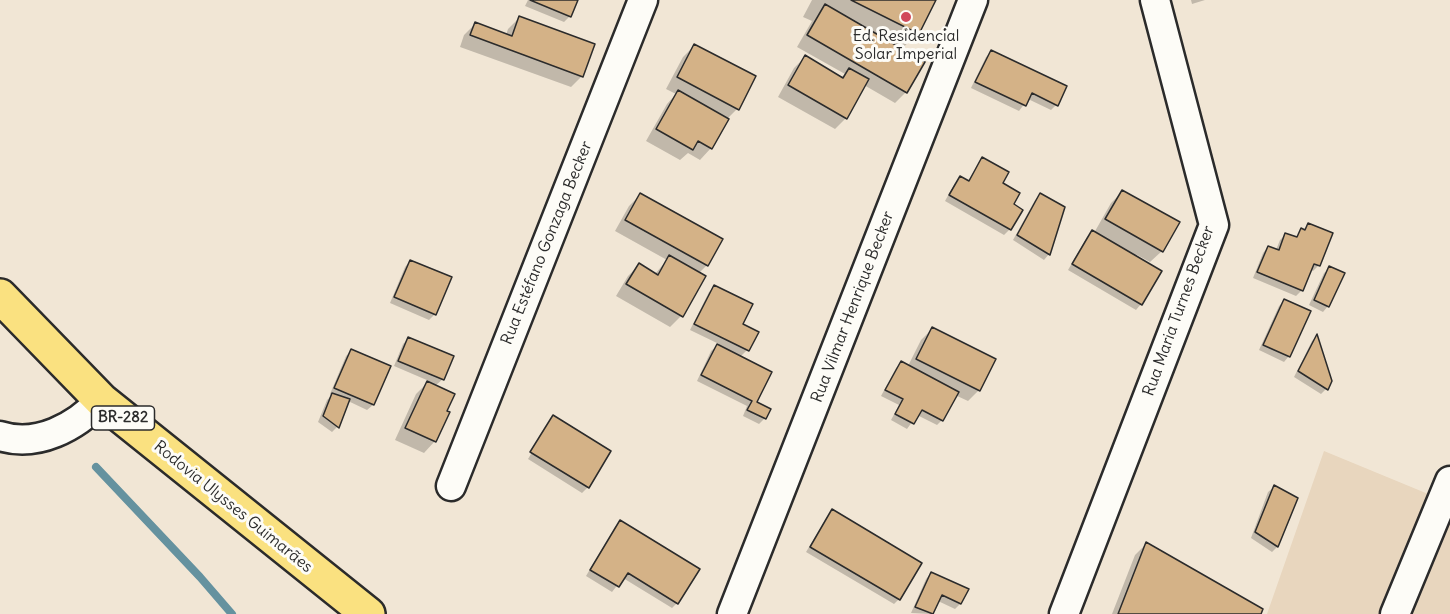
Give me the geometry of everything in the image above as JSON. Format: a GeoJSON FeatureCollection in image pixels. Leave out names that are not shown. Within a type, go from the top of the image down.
{"type":"FeatureCollection","features":[{"type":"Feature","properties":{"kind":"highway","name":"Rodovia Ulysses Guimarães"},"geometry":{"type":"LineString","coordinates":[[0,296],[101,400],[368,614]]}},
{"type":"Feature","properties":{"kind":"street","name":"Rua Estéfano Gonzaga Becker"},"geometry":{"type":"LineString","coordinates":[[451,486],[643,0]]}},
{"type":"Feature","properties":{"kind":"street","name":"Rua Vilmar Henrique Becker"},"geometry":{"type":"LineString","coordinates":[[732,614],[974,0]]}},
{"type":"Feature","properties":{"kind":"street"},"geometry":{"type":"LineString","coordinates":[[1133,0],[1157,8]]}},
{"type":"Feature","properties":{"kind":"street","name":"Rua Maria Turnes Becker"},"geometry":{"type":"LineString","coordinates":[[1064,614],[1214,225],[1157,8]]}},
{"type":"Feature","properties":{"kind":"street"},"geometry":{"type":"LineString","coordinates":[[0,436],[14,441],[53,434],[87,414],[101,400]]}},
{"type":"Feature","properties":{"kind":"street"},"geometry":{"type":"LineString","coordinates":[[1395,614],[1450,481]]}},
{"type":"Feature","properties":{"kind":"shaded area"},"geometry":{"type":"Polygon","coordinates":[[[1324,451],[1450,503],[1450,614],[1267,614],[1324,451]]]}},
{"type":"Feature","properties":{"kind":"building"},"geometry":{"type":"Polygon","coordinates":[[[530,0],[578,0],[571,17],[530,0]]]}},
{"type":"Feature","properties":{"kind":"building","name":"Ed. Residencial Solar Imperial"},"geometry":{"type":"Polygon","coordinates":[[[851,0],[936,0],[919,34],[851,0]]]}},
{"type":"Feature","properties":{"kind":"building"},"geometry":{"type":"Polygon","coordinates":[[[825,4],[925,62],[907,93],[807,35],[825,4]]]}},
{"type":"Feature","properties":{"kind":"building"},"geometry":{"type":"Polygon","coordinates":[[[519,16],[595,44],[583,77],[470,35],[475,22],[512,36],[519,16]]]}},
{"type":"Feature","properties":{"kind":"building"},"geometry":{"type":"Polygon","coordinates":[[[694,44],[756,76],[739,110],[677,77],[694,44]]]}},
{"type":"Feature","properties":{"kind":"building"},"geometry":{"type":"Polygon","coordinates":[[[991,50],[1067,86],[1058,106],[1032,93],[1026,106],[975,82],[991,50]]]}},
{"type":"Feature","properties":{"kind":"building"},"geometry":{"type":"Polygon","coordinates":[[[805,55],[843,78],[849,68],[869,79],[847,119],[788,85],[805,55]]]}},
{"type":"Feature","properties":{"kind":"building"},"geometry":{"type":"Polygon","coordinates":[[[678,90],[729,119],[712,149],[698,141],[693,150],[656,129],[678,90]]]}},
{"type":"Feature","properties":{"kind":"building"},"geometry":{"type":"Polygon","coordinates":[[[982,157],[1009,172],[1003,183],[1020,193],[1014,204],[1023,210],[1011,230],[949,195],[960,176],[969,181],[982,157]]]}},
{"type":"Feature","properties":{"kind":"building"},"geometry":{"type":"Polygon","coordinates":[[[1122,190],[1180,222],[1163,252],[1105,219],[1122,190]]]}},
{"type":"Feature","properties":{"kind":"building"},"geometry":{"type":"Polygon","coordinates":[[[640,193],[723,239],[708,266],[625,220],[640,193]]]}},
{"type":"Feature","properties":{"kind":"building"},"geometry":{"type":"Polygon","coordinates":[[[1040,193],[1065,207],[1050,255],[1017,235],[1040,193]]]}},
{"type":"Feature","properties":{"kind":"building"},"geometry":{"type":"Polygon","coordinates":[[[1308,223],[1333,233],[1320,266],[1314,264],[1303,291],[1257,272],[1268,246],[1279,250],[1285,233],[1297,237],[1301,228],[1305,230],[1308,223]]]}},
{"type":"Feature","properties":{"kind":"building"},"geometry":{"type":"Polygon","coordinates":[[[1092,230],[1162,271],[1142,305],[1072,264],[1092,230]]]}},
{"type":"Feature","properties":{"kind":"building"},"geometry":{"type":"Polygon","coordinates":[[[669,255],[706,276],[683,317],[626,284],[639,263],[658,275],[669,255]]]}},
{"type":"Feature","properties":{"kind":"building"},"geometry":{"type":"Polygon","coordinates":[[[410,260],[452,277],[436,315],[394,297],[410,260]]]}},
{"type":"Feature","properties":{"kind":"building"},"geometry":{"type":"Polygon","coordinates":[[[1329,266],[1345,273],[1329,307],[1314,300],[1329,266]]]}},
{"type":"Feature","properties":{"kind":"building"},"geometry":{"type":"Polygon","coordinates":[[[714,285],[753,304],[743,324],[759,332],[749,351],[694,324],[714,285]]]}},
{"type":"Feature","properties":{"kind":"building"},"geometry":{"type":"Polygon","coordinates":[[[1284,299],[1311,311],[1290,357],[1263,345],[1284,299]]]}},
{"type":"Feature","properties":{"kind":"building"},"geometry":{"type":"Polygon","coordinates":[[[932,327],[996,359],[980,391],[916,359],[932,327]]]}},
{"type":"Feature","properties":{"kind":"building"},"geometry":{"type":"Polygon","coordinates":[[[1317,334],[1332,381],[1328,390],[1298,371],[1317,334]]]}},
{"type":"Feature","properties":{"kind":"building"},"geometry":{"type":"Polygon","coordinates":[[[408,337],[454,356],[444,380],[398,361],[408,337]]]}},
{"type":"Feature","properties":{"kind":"building"},"geometry":{"type":"Polygon","coordinates":[[[717,344],[772,372],[757,402],[771,409],[766,419],[747,410],[752,401],[701,375],[717,344]]]}},
{"type":"Feature","properties":{"kind":"building"},"geometry":{"type":"Polygon","coordinates":[[[351,349],[391,366],[374,405],[334,388],[351,349]]]}},
{"type":"Feature","properties":{"kind":"building"},"geometry":{"type":"Polygon","coordinates":[[[901,361],[959,392],[943,421],[922,410],[914,424],[895,414],[903,399],[885,390],[901,361]]]}},
{"type":"Feature","properties":{"kind":"building"},"geometry":{"type":"Polygon","coordinates":[[[427,381],[455,394],[447,411],[450,412],[436,442],[405,428],[427,381]]]}},
{"type":"Feature","properties":{"kind":"building"},"geometry":{"type":"Polygon","coordinates":[[[332,393],[350,399],[339,428],[323,416],[332,393]]]}},
{"type":"Feature","properties":{"kind":"building"},"geometry":{"type":"Polygon","coordinates":[[[553,415],[611,451],[589,488],[530,452],[553,415]]]}},
{"type":"Feature","properties":{"kind":"building"},"geometry":{"type":"Polygon","coordinates":[[[1274,485],[1298,498],[1278,547],[1255,532],[1274,485]]]}},
{"type":"Feature","properties":{"kind":"building"},"geometry":{"type":"Polygon","coordinates":[[[832,509],[922,563],[900,600],[810,547],[832,509]]]}},
{"type":"Feature","properties":{"kind":"building"},"geometry":{"type":"Polygon","coordinates":[[[620,520],[700,569],[678,604],[628,573],[619,587],[590,570],[620,520]]]}},
{"type":"Feature","properties":{"kind":"building"},"geometry":{"type":"Polygon","coordinates":[[[1146,542],[1263,609],[1261,614],[1118,614],[1146,542]]]}},
{"type":"Feature","properties":{"kind":"building"},"geometry":{"type":"Polygon","coordinates":[[[931,572],[969,589],[961,604],[942,595],[933,614],[915,607],[931,572]]]}},
{"type":"Feature","properties":{"kind":"waterway"},"geometry":{"type":"LineString","coordinates":[[96,467],[232,614]]}},
{"type":"Feature","properties":{"kind":"place","name":"Ed. Residencial Solar Imperial"},"geometry":{"type":"Point","coordinates":[906,17]}}]}
